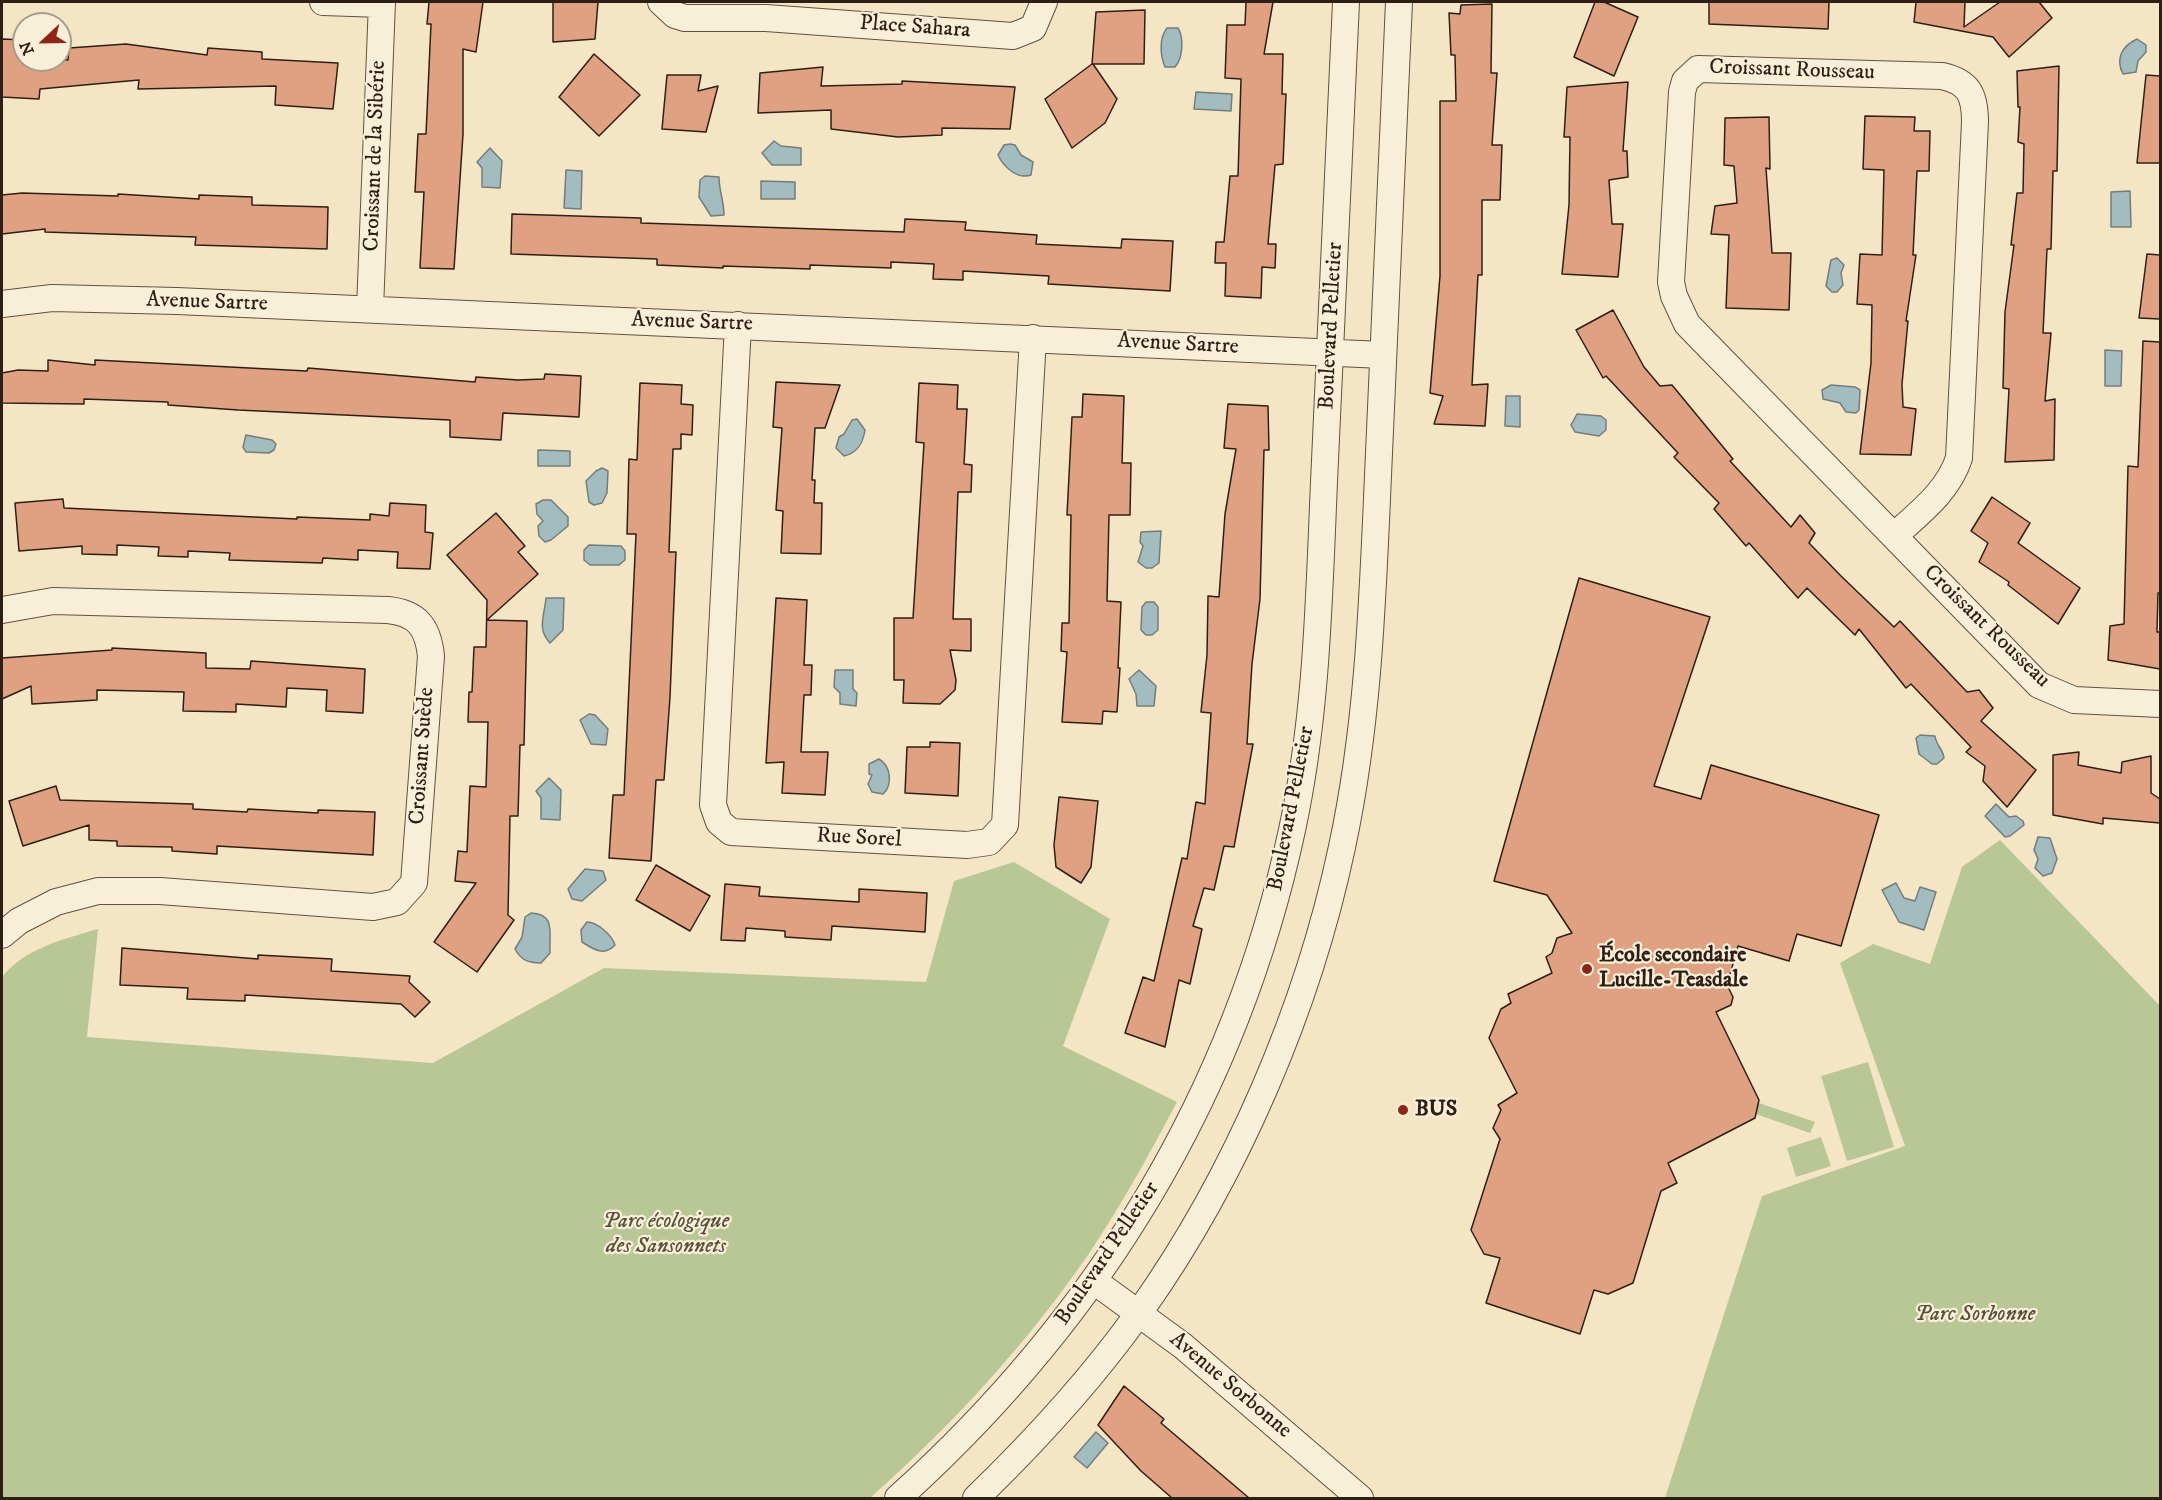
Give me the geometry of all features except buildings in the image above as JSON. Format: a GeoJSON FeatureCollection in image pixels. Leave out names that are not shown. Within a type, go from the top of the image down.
{"type":"FeatureCollection","features":[{"type":"Feature","properties":{"kind":"street","name":"Croissant de la Sibérie"},"geometry":{"type":"LineString","coordinates":[[323,2],[382,3],[370,309]]}},
{"type":"Feature","properties":{"kind":"street","name":"Place Sahara"},"geometry":{"type":"LineString","coordinates":[[661,2],[675,15],[685,18],[766,10],[1013,36],[1033,28],[1044,2]]}},
{"type":"Feature","properties":{"kind":"street","name":"Boulevard Pelletier"},"geometry":{"type":"LineString","coordinates":[[898,1498],[997,1403],[1094,1281],[1168,1163],[1206,1087],[1254,967],[1281,875],[1300,788],[1315,672],[1346,2]]}},
{"type":"Feature","properties":{"kind":"street"},"geometry":{"type":"LineString","coordinates":[[976,1498],[1049,1424],[1139,1313],[1192,1229],[1235,1148],[1266,1083],[1306,977],[1339,859],[1359,747],[1367,677],[1399,2]]}},
{"type":"Feature","properties":{"kind":"street","name":"Croissant Rousseau"},"geometry":{"type":"LineString","coordinates":[[1894,536],[1943,489],[1953,475],[1959,458],[1975,122],[1974,100],[1970,89],[1962,82],[1942,76],[1698,69],[1685,81],[1680,106],[1671,282],[1679,310],[1687,324],[1894,536],[2039,684],[2074,700],[2160,704]]}},
{"type":"Feature","properties":{"kind":"street","name":"Avenue Sartre"},"geometry":{"type":"LineString","coordinates":[[2,304],[52,298],[370,309],[1383,354]]}},
{"type":"Feature","properties":{"kind":"street","name":"Rue Sorel"},"geometry":{"type":"LineString","coordinates":[[738,325],[713,805],[719,822],[731,832],[967,844],[989,842],[1005,825],[1033,338]]}},
{"type":"Feature","properties":{"kind":"street","name":"Croissant Suède"},"geometry":{"type":"LineString","coordinates":[[2,610],[53,601],[110,601],[402,611],[415,617],[425,629],[431,656],[414,883],[397,902],[373,907],[160,891],[98,891],[56,902],[19,921],[2,935]]}},
{"type":"Feature","properties":{"kind":"street","name":"Avenue Sorbonne"},"geometry":{"type":"LineString","coordinates":[[1094,1281],[1183,1346],[1360,1498]]}},
{"type":"Feature","properties":{"kind":"green space","name":"Parc Sorbonne"},"geometry":{"type":"Polygon","coordinates":[[[2000,840],[2160,1006],[2160,1498],[1665,1498],[1762,1196],[1905,1146],[1840,963],[1873,944],[1930,964],[1962,867],[2000,840]]]}},
{"type":"Feature","properties":{"kind":"green space","name":"Parc écologique des Sansonnets"},"geometry":{"type":"Polygon","coordinates":[[[1014,862],[1110,919],[1063,1046],[1177,1102],[1102,1234],[1041,1319],[959,1412],[870,1498],[2,1498],[2,977],[22,959],[46,946],[98,929],[87,1037],[433,1063],[604,968],[926,982],[954,881],[1014,862]]]}},
{"type":"Feature","properties":{"kind":"green space"},"geometry":{"type":"Polygon","coordinates":[[[1868,1062],[1894,1147],[1847,1161],[1821,1076],[1868,1062]]]}},
{"type":"Feature","properties":{"kind":"green space"},"geometry":{"type":"Polygon","coordinates":[[[1759,1103],[1815,1122],[1810,1133],[1756,1114],[1759,1103]]]}},
{"type":"Feature","properties":{"kind":"green space"},"geometry":{"type":"Polygon","coordinates":[[[1821,1137],[1831,1166],[1796,1177],[1787,1148],[1821,1137]]]}},
{"type":"Feature","properties":{"kind":"water"},"geometry":{"type":"Polygon","coordinates":[[[1167,28],[1178,28],[1181,37],[1181,53],[1175,67],[1165,67],[1162,57],[1161,47],[1167,28]]]}},
{"type":"Feature","properties":{"kind":"water"},"geometry":{"type":"Polygon","coordinates":[[[2137,39],[2146,45],[2146,52],[2138,61],[2136,72],[2123,74],[2120,63],[2121,54],[2127,45],[2137,39]]]}},
{"type":"Feature","properties":{"kind":"water"},"geometry":{"type":"Polygon","coordinates":[[[1196,92],[1232,94],[1231,111],[1194,109],[1196,92]]]}},
{"type":"Feature","properties":{"kind":"water"},"geometry":{"type":"Polygon","coordinates":[[[774,141],[781,146],[801,148],[801,165],[772,165],[762,153],[774,141]]]}},
{"type":"Feature","properties":{"kind":"water"},"geometry":{"type":"Polygon","coordinates":[[[1004,145],[1015,145],[1021,155],[1033,162],[1031,175],[1016,174],[1000,159],[998,155],[1004,145]]]}},
{"type":"Feature","properties":{"kind":"water"},"geometry":{"type":"Polygon","coordinates":[[[490,148],[502,161],[500,188],[482,187],[482,168],[477,162],[490,148]]]}},
{"type":"Feature","properties":{"kind":"water"},"geometry":{"type":"Polygon","coordinates":[[[566,170],[582,171],[581,209],[564,208],[566,170]]]}},
{"type":"Feature","properties":{"kind":"water"},"geometry":{"type":"Polygon","coordinates":[[[705,176],[719,177],[724,215],[711,216],[699,197],[700,180],[705,176]]]}},
{"type":"Feature","properties":{"kind":"water"},"geometry":{"type":"Polygon","coordinates":[[[761,181],[795,182],[795,199],[761,199],[761,181]]]}},
{"type":"Feature","properties":{"kind":"water"},"geometry":{"type":"Polygon","coordinates":[[[2130,191],[2131,227],[2111,227],[2111,192],[2130,191]]]}},
{"type":"Feature","properties":{"kind":"water"},"geometry":{"type":"Polygon","coordinates":[[[1837,258],[1844,265],[1841,273],[1843,285],[1837,292],[1832,292],[1826,286],[1831,260],[1837,258]]]}},
{"type":"Feature","properties":{"kind":"water"},"geometry":{"type":"Polygon","coordinates":[[[2105,350],[2122,351],[2121,386],[2105,386],[2105,350]]]}},
{"type":"Feature","properties":{"kind":"water"},"geometry":{"type":"Polygon","coordinates":[[[1831,385],[1855,387],[1860,390],[1859,410],[1856,413],[1846,412],[1840,403],[1823,399],[1822,390],[1831,385]]]}},
{"type":"Feature","properties":{"kind":"water"},"geometry":{"type":"Polygon","coordinates":[[[1506,396],[1520,396],[1520,427],[1505,426],[1506,396]]]}},
{"type":"Feature","properties":{"kind":"water"},"geometry":{"type":"Polygon","coordinates":[[[1577,414],[1601,416],[1606,420],[1606,430],[1599,436],[1575,432],[1571,425],[1577,414]]]}},
{"type":"Feature","properties":{"kind":"water"},"geometry":{"type":"Polygon","coordinates":[[[857,419],[865,430],[863,439],[856,450],[844,456],[836,448],[839,437],[844,434],[852,420],[857,419]]]}},
{"type":"Feature","properties":{"kind":"water"},"geometry":{"type":"Polygon","coordinates":[[[246,435],[272,440],[276,444],[274,450],[269,453],[246,452],[243,447],[246,435]]]}},
{"type":"Feature","properties":{"kind":"water"},"geometry":{"type":"Polygon","coordinates":[[[538,450],[570,451],[570,466],[538,466],[538,450]]]}},
{"type":"Feature","properties":{"kind":"water"},"geometry":{"type":"Polygon","coordinates":[[[602,468],[608,471],[607,493],[602,503],[594,505],[589,502],[586,481],[602,468]]]}},
{"type":"Feature","properties":{"kind":"water"},"geometry":{"type":"Polygon","coordinates":[[[543,500],[551,500],[568,517],[568,526],[545,542],[539,536],[538,526],[543,521],[537,514],[536,504],[543,500]]]}},
{"type":"Feature","properties":{"kind":"water"},"geometry":{"type":"Polygon","coordinates":[[[1161,531],[1159,563],[1152,568],[1146,568],[1138,562],[1143,546],[1140,542],[1141,532],[1161,531]]]}},
{"type":"Feature","properties":{"kind":"water"},"geometry":{"type":"Polygon","coordinates":[[[589,545],[621,546],[625,551],[625,560],[619,565],[590,565],[584,560],[584,550],[589,545]]]}},
{"type":"Feature","properties":{"kind":"water"},"geometry":{"type":"Polygon","coordinates":[[[546,598],[564,598],[563,630],[550,643],[542,628],[546,598]]]}},
{"type":"Feature","properties":{"kind":"water"},"geometry":{"type":"Polygon","coordinates":[[[1146,602],[1154,602],[1158,607],[1158,630],[1152,635],[1146,635],[1141,630],[1142,607],[1146,602]]]}},
{"type":"Feature","properties":{"kind":"water"},"geometry":{"type":"Polygon","coordinates":[[[835,670],[853,670],[853,689],[857,693],[856,706],[840,704],[840,693],[834,687],[835,670]]]}},
{"type":"Feature","properties":{"kind":"water"},"geometry":{"type":"Polygon","coordinates":[[[1139,670],[1156,686],[1154,706],[1137,706],[1136,694],[1129,679],[1139,670]]]}},
{"type":"Feature","properties":{"kind":"water"},"geometry":{"type":"Polygon","coordinates":[[[589,714],[595,715],[608,729],[606,745],[591,744],[580,720],[589,714]]]}},
{"type":"Feature","properties":{"kind":"water"},"geometry":{"type":"Polygon","coordinates":[[[1920,735],[1935,736],[1944,758],[1937,764],[1932,764],[1919,754],[1916,738],[1920,735]]]}},
{"type":"Feature","properties":{"kind":"water"},"geometry":{"type":"Polygon","coordinates":[[[879,759],[886,766],[889,776],[888,786],[883,794],[872,792],[868,784],[872,775],[869,774],[869,764],[879,759]]]}},
{"type":"Feature","properties":{"kind":"water"},"geometry":{"type":"Polygon","coordinates":[[[549,778],[561,790],[560,820],[541,819],[541,798],[536,791],[549,778]]]}},
{"type":"Feature","properties":{"kind":"water"},"geometry":{"type":"Polygon","coordinates":[[[1996,804],[2009,817],[2016,816],[2023,821],[2024,825],[2010,836],[2005,837],[1985,816],[1996,804]]]}},
{"type":"Feature","properties":{"kind":"water"},"geometry":{"type":"Polygon","coordinates":[[[2038,837],[2050,838],[2057,859],[2052,873],[2043,876],[2035,868],[2038,859],[2034,850],[2038,837]]]}},
{"type":"Feature","properties":{"kind":"water"},"geometry":{"type":"Polygon","coordinates":[[[585,869],[603,871],[606,880],[582,901],[572,899],[568,889],[585,869]]]}},
{"type":"Feature","properties":{"kind":"water"},"geometry":{"type":"Polygon","coordinates":[[[1896,883],[1904,898],[1915,901],[1920,887],[1936,892],[1924,930],[1899,922],[1882,890],[1896,883]]]}},
{"type":"Feature","properties":{"kind":"water"},"geometry":{"type":"Polygon","coordinates":[[[531,913],[544,917],[550,926],[550,953],[541,963],[525,960],[515,949],[522,937],[525,917],[531,913]]]}},
{"type":"Feature","properties":{"kind":"water"},"geometry":{"type":"Polygon","coordinates":[[[587,922],[604,930],[615,945],[603,951],[582,942],[581,930],[587,922]]]}},
{"type":"Feature","properties":{"kind":"water"},"geometry":{"type":"Polygon","coordinates":[[[1096,1432],[1108,1443],[1087,1468],[1074,1457],[1096,1432]]]}},
{"type":"Feature","properties":{"kind":"place","name":"École secondaire Lucille-Teasdale"},"geometry":{"type":"Point","coordinates":[1587,969]}},
{"type":"Feature","properties":{"kind":"place","name":"BUS"},"geometry":{"type":"Point","coordinates":[1403,1110]}}]}
